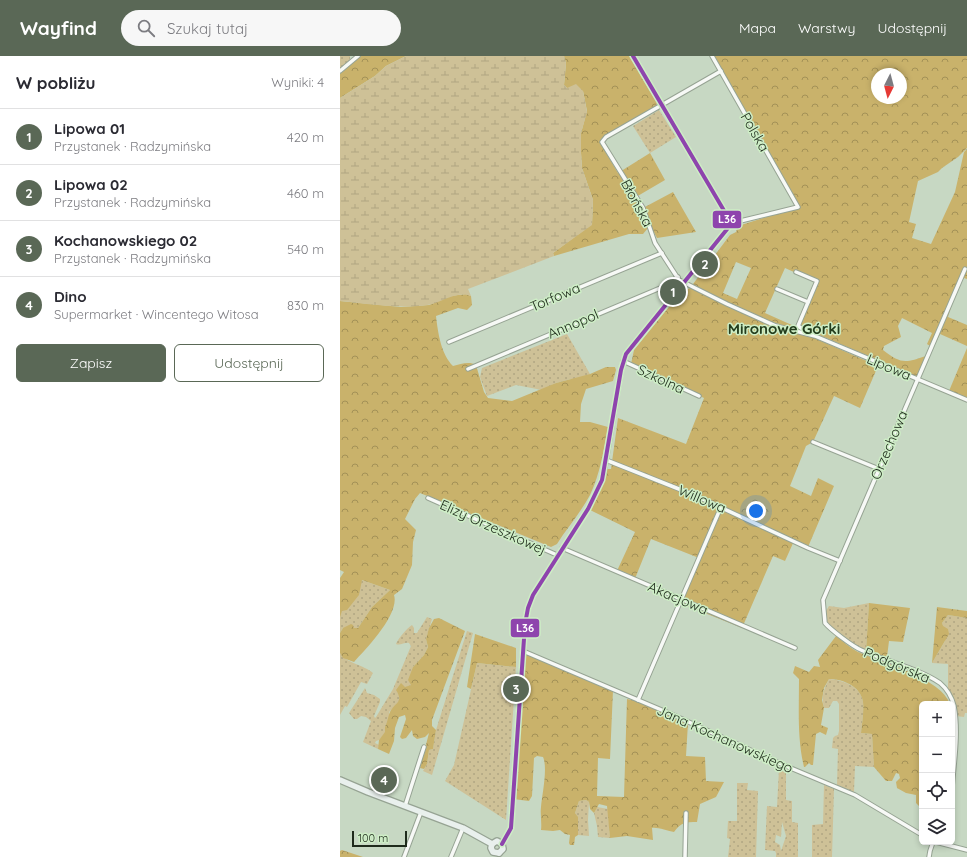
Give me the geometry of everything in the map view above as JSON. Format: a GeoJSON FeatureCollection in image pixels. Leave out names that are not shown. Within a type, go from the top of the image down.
{"type":"FeatureCollection","features":[{"type":"Feature","properties":{"kind":"main road"},"geometry":{"type":"LineString","coordinates":[[340,780],[463,828],[492,844]]}},
{"type":"Feature","properties":{"kind":"main road"},"geometry":{"type":"LineString","coordinates":[[497,841],[502,844],[503,849],[499,855],[493,852],[491,848],[492,844],[497,841]]}},
{"type":"Feature","properties":{"kind":"street"},"geometry":{"type":"LineString","coordinates":[[340,72],[358,56]]}},
{"type":"Feature","properties":{"kind":"street"},"geometry":{"type":"LineString","coordinates":[[502,844],[511,828],[523,651],[529,603],[562,548],[588,509],[602,480],[623,361],[630,348],[726,232],[728,224],[726,214],[633,56]]}},
{"type":"Feature","properties":{"kind":"street","name":"Polska"},"geometry":{"type":"LineString","coordinates":[[712,56],[798,207],[728,224]]}},
{"type":"Feature","properties":{"kind":"street"},"geometry":{"type":"LineString","coordinates":[[662,105],[721,71]]}},
{"type":"Feature","properties":{"kind":"street","name":"Błońska"},"geometry":{"type":"LineString","coordinates":[[662,105],[606,137],[602,142],[643,208],[655,243],[678,277],[684,283]]}},
{"type":"Feature","properties":{"kind":"street","name":"Torfowa"},"geometry":{"type":"LineString","coordinates":[[449,342],[662,253]]}},
{"type":"Feature","properties":{"kind":"street","name":"Orzechowa"},"geometry":{"type":"LineString","coordinates":[[825,623],[824,596],[965,269]]}},
{"type":"Feature","properties":{"kind":"street"},"geometry":{"type":"LineString","coordinates":[[777,289],[808,302],[817,281],[796,272]]}},
{"type":"Feature","properties":{"kind":"street","name":"Annopol"},"geometry":{"type":"LineString","coordinates":[[468,369],[665,286],[678,277]]}},
{"type":"Feature","properties":{"kind":"street","name":"Lipowa"},"geometry":{"type":"LineString","coordinates":[[684,283],[776,326],[810,334]]}},
{"type":"Feature","properties":{"kind":"street","name":"Lipowa"},"geometry":{"type":"LineString","coordinates":[[808,302],[798,326],[810,334],[967,400]]}},
{"type":"Feature","properties":{"kind":"street","name":"Szkolna"},"geometry":{"type":"LineString","coordinates":[[623,361],[699,396]]}},
{"type":"Feature","properties":{"kind":"street"},"geometry":{"type":"LineString","coordinates":[[813,442],[879,469]]}},
{"type":"Feature","properties":{"kind":"street","name":"Willowa"},"geometry":{"type":"LineString","coordinates":[[606,460],[721,507],[800,545],[840,561]]}},
{"type":"Feature","properties":{"kind":"street","name":"Elizy Orzeszkowej"},"geometry":{"type":"LineString","coordinates":[[428,498],[557,556]]}},
{"type":"Feature","properties":{"kind":"street"},"geometry":{"type":"LineString","coordinates":[[638,700],[721,507]]}},
{"type":"Feature","properties":{"kind":"street","name":"Akacjowa"},"geometry":{"type":"LineString","coordinates":[[562,548],[795,648]]}},
{"type":"Feature","properties":{"kind":"street","name":"Podgórska"},"geometry":{"type":"LineString","coordinates":[[825,623],[856,648],[926,676],[940,684],[946,690],[954,706],[955,723],[953,773]]}},
{"type":"Feature","properties":{"kind":"street","name":"Jana Kochanowskiego"},"geometry":{"type":"LineString","coordinates":[[523,651],[638,700],[781,764],[856,795],[919,833]]}},
{"type":"Feature","properties":{"kind":"street"},"geometry":{"type":"LineString","coordinates":[[405,806],[424,747]]}},
{"type":"Feature","properties":{"kind":"street"},"geometry":{"type":"LineString","coordinates":[[404,857],[421,812]]}},
{"type":"Feature","properties":{"kind":"street"},"geometry":{"type":"LineString","coordinates":[[685,857],[686,813]]}},
{"type":"Feature","properties":{"kind":"street"},"geometry":{"type":"LineString","coordinates":[[451,857],[463,828]]}},
{"type":"Feature","properties":{"kind":"street"},"geometry":{"type":"LineString","coordinates":[[930,857],[932,845]]}},
{"type":"Feature","properties":{"kind":"street"},"geometry":{"type":"LineString","coordinates":[[950,845],[967,850]]}},
{"type":"Feature","properties":{"kind":"green space"},"geometry":{"type":"Polygon","coordinates":[[[340,56],[350,56],[350,60],[340,69],[340,56]]]}},
{"type":"Feature","properties":{"kind":"green space"},"geometry":{"type":"Polygon","coordinates":[[[361,56],[406,56],[386,66],[375,76],[340,98],[340,74],[361,56]]]}},
{"type":"Feature","properties":{"kind":"green space"},"geometry":{"type":"Polygon","coordinates":[[[406,56],[564,56],[566,63],[564,85],[567,88],[576,84],[583,91],[587,112],[581,133],[581,153],[582,168],[593,200],[592,225],[553,253],[554,256],[468,289],[471,296],[459,295],[433,304],[416,306],[384,306],[340,301],[340,98],[375,76],[386,66],[406,56]]]}},
{"type":"Feature","properties":{"kind":"green space"},"geometry":{"type":"Polygon","coordinates":[[[564,56],[629,56],[657,103],[656,106],[601,139],[601,144],[618,173],[650,153],[665,180],[636,197],[643,208],[673,192],[696,232],[657,238],[646,217],[648,228],[643,234],[629,234],[554,256],[553,253],[592,224],[593,200],[582,168],[581,153],[581,133],[587,111],[583,91],[567,88],[564,85],[566,63],[564,56]]]}},
{"type":"Feature","properties":{"kind":"green space"},"geometry":{"type":"Polygon","coordinates":[[[711,56],[967,56],[967,148],[938,172],[918,181],[909,222],[916,224],[912,238],[931,244],[955,192],[964,152],[967,149],[967,279],[964,278],[958,285],[948,317],[967,325],[967,346],[940,334],[933,348],[927,344],[932,333],[902,318],[898,326],[901,337],[884,346],[883,350],[894,358],[903,361],[926,356],[917,377],[810,331],[808,328],[800,325],[818,283],[785,268],[765,313],[803,330],[803,332],[764,319],[695,287],[693,284],[730,235],[736,232],[738,226],[798,207],[711,56]],[[736,262],[723,293],[737,299],[751,268],[736,262]]]}},
{"type":"Feature","properties":{"kind":"green space"},"geometry":{"type":"Polygon","coordinates":[[[659,110],[676,137],[650,153],[633,126],[659,110]]]}},
{"type":"Feature","properties":{"kind":"green space"},"geometry":{"type":"Polygon","coordinates":[[[690,288],[754,318],[789,331],[812,337],[878,366],[860,408],[834,396],[813,442],[806,446],[790,486],[811,496],[818,478],[834,486],[808,547],[794,541],[785,561],[773,556],[742,628],[680,603],[699,558],[651,539],[634,581],[616,573],[635,532],[590,510],[606,477],[607,469],[611,469],[618,418],[686,444],[704,398],[631,364],[634,350],[681,292],[690,288]]]}},
{"type":"Feature","properties":{"kind":"green space"},"geometry":{"type":"Polygon","coordinates":[[[466,294],[471,296],[472,305],[467,310],[458,308],[436,316],[439,336],[446,356],[453,366],[468,363],[476,365],[484,392],[488,398],[512,401],[556,383],[590,374],[606,367],[615,367],[616,370],[613,381],[586,389],[581,404],[580,422],[590,422],[608,427],[599,470],[590,495],[557,544],[551,547],[420,493],[415,499],[405,519],[416,530],[413,542],[412,565],[402,589],[394,595],[392,612],[387,621],[374,640],[354,662],[343,658],[340,653],[340,633],[343,628],[351,624],[354,628],[358,628],[372,607],[390,590],[362,580],[359,595],[347,610],[342,611],[340,617],[340,578],[344,572],[340,570],[340,301],[401,307],[429,305],[450,296],[466,294]]]}},
{"type":"Feature","properties":{"kind":"green space"},"geometry":{"type":"Polygon","coordinates":[[[567,334],[590,374],[576,381],[571,379],[556,383],[542,390],[516,385],[487,396],[480,377],[482,368],[567,334]]]}},
{"type":"Feature","properties":{"kind":"green space"},"geometry":{"type":"Polygon","coordinates":[[[967,348],[967,399],[949,391],[967,348]]]}},
{"type":"Feature","properties":{"kind":"green space"},"geometry":{"type":"Polygon","coordinates":[[[362,580],[390,590],[372,607],[358,628],[343,628],[340,633],[340,613],[362,580]]]}},
{"type":"Feature","properties":{"kind":"green space"},"geometry":{"type":"Polygon","coordinates":[[[869,603],[866,651],[858,649],[825,622],[826,611],[829,606],[844,608],[869,603]]]}},
{"type":"Feature","properties":{"kind":"green space"},"geometry":{"type":"Polygon","coordinates":[[[869,603],[910,608],[903,642],[889,641],[887,657],[866,651],[869,603]]]}},
{"type":"Feature","properties":{"kind":"green space"},"geometry":{"type":"Polygon","coordinates":[[[937,607],[967,611],[967,618],[948,615],[942,623],[943,626],[948,629],[949,634],[932,663],[937,607]]]}},
{"type":"Feature","properties":{"kind":"green space"},"geometry":{"type":"Polygon","coordinates":[[[948,615],[967,618],[967,713],[965,713],[964,717],[956,716],[955,701],[951,701],[948,693],[948,664],[932,663],[945,641],[942,623],[948,615]]]}},
{"type":"Feature","properties":{"kind":"green space"},"geometry":{"type":"Polygon","coordinates":[[[427,617],[432,619],[426,639],[428,647],[424,655],[413,667],[411,685],[405,688],[399,696],[399,702],[389,712],[389,720],[385,727],[386,732],[375,743],[379,745],[378,749],[363,742],[371,721],[366,717],[361,716],[354,719],[349,713],[365,688],[367,693],[380,699],[374,716],[375,718],[376,717],[393,689],[411,646],[409,643],[399,645],[396,644],[397,642],[405,631],[412,625],[414,628],[414,633],[417,633],[427,617]]]}},
{"type":"Feature","properties":{"kind":"green space"},"geometry":{"type":"Polygon","coordinates":[[[439,618],[465,631],[432,720],[432,726],[436,730],[433,749],[429,750],[427,764],[424,769],[420,768],[429,733],[425,737],[417,739],[413,736],[412,730],[406,738],[402,739],[400,737],[406,719],[405,715],[399,717],[395,728],[394,741],[389,754],[378,749],[379,740],[385,732],[389,714],[399,700],[396,690],[401,683],[405,687],[411,685],[408,680],[413,667],[424,655],[428,647],[426,639],[429,628],[434,619],[439,618]]]}},
{"type":"Feature","properties":{"kind":"green space"},"geometry":{"type":"Polygon","coordinates":[[[467,631],[473,633],[432,775],[423,771],[427,764],[429,750],[433,749],[436,730],[467,631]]]}},
{"type":"Feature","properties":{"kind":"green space"},"geometry":{"type":"Polygon","coordinates":[[[475,634],[516,648],[516,667],[477,663],[471,689],[467,687],[475,634]]]}},
{"type":"Feature","properties":{"kind":"green space"},"geometry":{"type":"Polygon","coordinates":[[[836,636],[858,652],[896,666],[924,679],[935,686],[944,695],[948,701],[919,701],[919,806],[916,803],[916,795],[906,793],[897,788],[896,782],[900,778],[899,774],[896,773],[892,781],[886,781],[874,767],[872,734],[861,733],[863,702],[861,696],[859,692],[850,684],[840,680],[829,679],[824,688],[822,700],[824,708],[821,725],[828,728],[826,735],[820,732],[816,734],[813,765],[809,763],[804,767],[799,734],[799,679],[793,673],[795,666],[809,672],[814,666],[820,667],[818,660],[836,636]]]}},
{"type":"Feature","properties":{"kind":"green space"},"geometry":{"type":"Polygon","coordinates":[[[524,651],[613,690],[610,759],[598,758],[597,796],[624,797],[627,699],[640,702],[688,723],[686,756],[705,757],[706,781],[724,782],[716,797],[700,804],[697,822],[684,823],[674,832],[652,828],[653,840],[627,836],[610,838],[607,806],[599,804],[594,813],[590,809],[589,802],[586,800],[579,801],[575,813],[578,817],[578,835],[575,837],[574,845],[570,845],[569,843],[570,835],[565,834],[560,830],[541,830],[541,810],[545,774],[543,757],[537,756],[534,758],[532,796],[529,801],[513,799],[524,651]]]}},
{"type":"Feature","properties":{"kind":"green space"},"geometry":{"type":"Polygon","coordinates":[[[340,653],[346,659],[373,673],[367,684],[361,682],[347,707],[345,706],[340,715],[340,653]]]}},
{"type":"Feature","properties":{"kind":"green space"},"geometry":{"type":"Polygon","coordinates":[[[477,663],[516,667],[506,820],[445,781],[454,765],[477,663]]]}},
{"type":"Feature","properties":{"kind":"green space"},"geometry":{"type":"Polygon","coordinates":[[[829,679],[845,682],[859,692],[863,702],[861,733],[872,734],[874,767],[855,766],[854,792],[837,785],[838,749],[832,748],[833,738],[838,735],[839,731],[839,704],[837,701],[833,701],[829,708],[824,708],[824,693],[829,679]]]}},
{"type":"Feature","properties":{"kind":"green space"},"geometry":{"type":"Polygon","coordinates":[[[779,769],[786,773],[786,800],[792,801],[792,822],[798,823],[798,857],[776,857],[775,851],[765,850],[767,806],[777,807],[779,769]],[[782,822],[781,837],[776,835],[775,842],[780,845],[781,851],[786,836],[782,822]]]}},
{"type":"Feature","properties":{"kind":"green space"},"geometry":{"type":"Polygon","coordinates":[[[737,783],[748,783],[747,790],[758,791],[756,857],[728,857],[730,839],[727,838],[728,821],[737,821],[737,783]]]}},
{"type":"Feature","properties":{"kind":"green space"},"geometry":{"type":"Polygon","coordinates":[[[824,785],[834,789],[832,857],[812,857],[812,825],[823,824],[824,785]]]}},
{"type":"Feature","properties":{"kind":"green space"},"geometry":{"type":"Polygon","coordinates":[[[586,800],[589,802],[589,836],[578,835],[578,818],[575,813],[579,801],[586,800]]]}},
{"type":"Feature","properties":{"kind":"green space"},"geometry":{"type":"Polygon","coordinates":[[[597,807],[608,809],[610,838],[598,837],[594,813],[597,807]]]}},
{"type":"Feature","properties":{"kind":"green space"},"geometry":{"type":"Polygon","coordinates":[[[342,850],[363,857],[340,857],[340,851],[342,850]]]}},
{"type":"Feature","properties":{"kind":"transit line","name":"L36"},"geometry":{"type":"LineString","coordinates":[[502,844],[511,828],[525,624],[528,608],[533,595],[588,509],[602,480],[621,370],[626,354],[728,228],[726,214],[633,56]]}},
{"type":"Feature","properties":{"kind":"place","name":"Lipowa 02"},"geometry":{"type":"Point","coordinates":[705,264]}},
{"type":"Feature","properties":{"kind":"place","name":"Lipowa 01"},"geometry":{"type":"Point","coordinates":[673,292]}},
{"type":"Feature","properties":{"kind":"place","name":"Kochanowskiego 02"},"geometry":{"type":"Point","coordinates":[516,689]}},
{"type":"Feature","properties":{"kind":"place","name":"Dino"},"geometry":{"type":"Point","coordinates":[384,780]}},
{"type":"Feature","properties":{"kind":"district","name":"Mironowe Górki"},"geometry":{"type":"Point","coordinates":[784,328]}}]}
